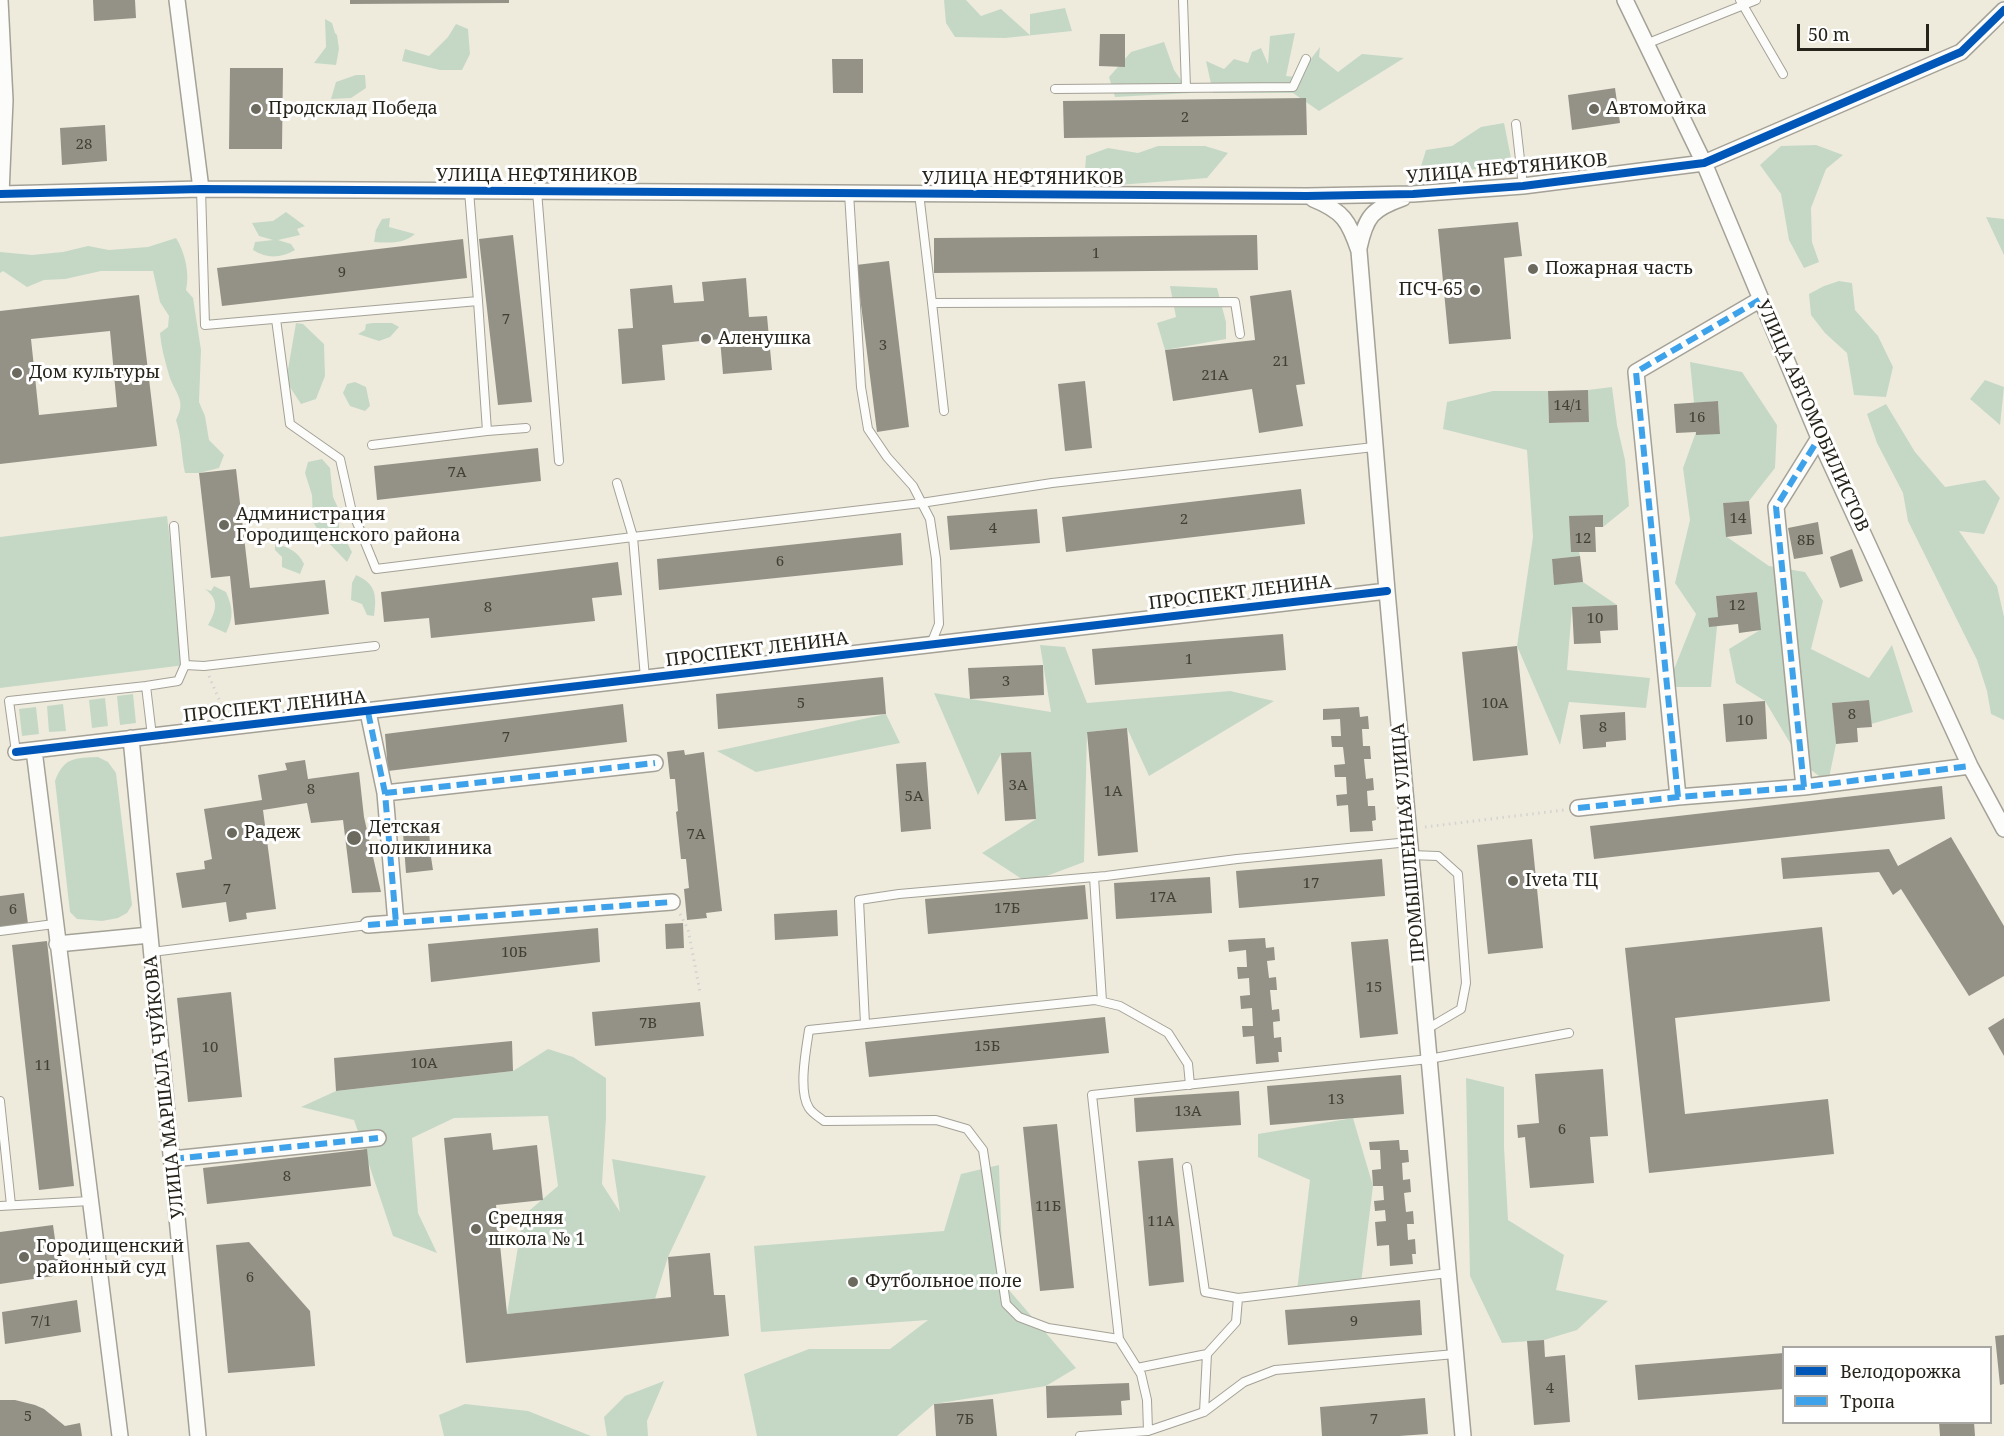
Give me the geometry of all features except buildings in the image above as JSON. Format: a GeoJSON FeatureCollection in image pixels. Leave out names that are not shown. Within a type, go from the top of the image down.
{"type":"FeatureCollection","features":[{"type":"Feature","properties":{"kind":"street"},"geometry":{"type":"LineString","coordinates":[[0,0],[5,100],[0,194]]}},
{"type":"Feature","properties":{"kind":"street"},"geometry":{"type":"LineString","coordinates":[[177,0],[201,189]]}},
{"type":"Feature","properties":{"kind":"street","name":"УЛИЦА АВТОМОБИЛИСТОВ"},"geometry":{"type":"LineString","coordinates":[[1625,0],[1704,163],[1819,438],[1970,766],[2004,829]]}},
{"type":"Feature","properties":{"kind":"street","name":"УЛИЦА НЕФТЯНИКОВ"},"geometry":{"type":"LineString","coordinates":[[0,194],[201,189],[1307,196],[1413,194],[1523,186],[1704,163],[1960,52],[2004,9]]}},
{"type":"Feature","properties":{"kind":"street","name":"ПРОМЫШЛЕННАЯ УЛИЦА"},"geometry":{"type":"LineString","coordinates":[[1359,251],[1364,225],[1371,215],[1386,204],[1413,194]]}},
{"type":"Feature","properties":{"kind":"street","name":"ПРОМЫШЛЕННАЯ УЛИЦА"},"geometry":{"type":"LineString","coordinates":[[1307,196],[1328,205],[1344,216],[1351,226],[1359,251],[1374,447],[1463,1436]]}},
{"type":"Feature","properties":{"kind":"street"},"geometry":{"type":"LineString","coordinates":[[1678,797],[1636,372],[1761,299]]}},
{"type":"Feature","properties":{"kind":"street"},"geometry":{"type":"LineString","coordinates":[[1804,788],[1776,507],[1819,438]]}},
{"type":"Feature","properties":{"kind":"street","name":"ПРОСПЕКТ ЛЕНИНА"},"geometry":{"type":"LineString","coordinates":[[15,752],[1387,591]]}},
{"type":"Feature","properties":{"kind":"street"},"geometry":{"type":"LineString","coordinates":[[368,712],[385,792],[396,923]]}},
{"type":"Feature","properties":{"kind":"street","name":"УЛИЦА МАРШАЛА ЧУЙКОВА"},"geometry":{"type":"LineString","coordinates":[[131,738],[198,1436]]}},
{"type":"Feature","properties":{"kind":"street"},"geometry":{"type":"LineString","coordinates":[[34,750],[120,1436]]}},
{"type":"Feature","properties":{"kind":"street"},"geometry":{"type":"LineString","coordinates":[[385,792],[655,763]]}},
{"type":"Feature","properties":{"kind":"street"},"geometry":{"type":"LineString","coordinates":[[1578,808],[1678,797],[1804,788],[1970,766]]}},
{"type":"Feature","properties":{"kind":"street"},"geometry":{"type":"LineString","coordinates":[[368,925],[672,902]]}},
{"type":"Feature","properties":{"kind":"street"},"geometry":{"type":"LineString","coordinates":[[57,944],[150,935]]}},
{"type":"Feature","properties":{"kind":"street"},"geometry":{"type":"LineString","coordinates":[[172,1159],[378,1138]]}},
{"type":"Feature","properties":{"kind":"lane"},"geometry":{"type":"LineString","coordinates":[[1183,0],[1186,88]]}},
{"type":"Feature","properties":{"kind":"lane"},"geometry":{"type":"LineString","coordinates":[[1646,44],[1741,3],[1756,0]]}},
{"type":"Feature","properties":{"kind":"lane"},"geometry":{"type":"LineString","coordinates":[[1741,3],[1783,74]]}},
{"type":"Feature","properties":{"kind":"lane"},"geometry":{"type":"LineString","coordinates":[[1055,89],[1293,87],[1306,59]]}},
{"type":"Feature","properties":{"kind":"lane"},"geometry":{"type":"LineString","coordinates":[[1516,124],[1523,186]]}},
{"type":"Feature","properties":{"kind":"lane"},"geometry":{"type":"LineString","coordinates":[[201,189],[205,325],[478,301]]}},
{"type":"Feature","properties":{"kind":"lane"},"geometry":{"type":"LineString","coordinates":[[469,191],[487,431]]}},
{"type":"Feature","properties":{"kind":"lane"},"geometry":{"type":"LineString","coordinates":[[537,191],[559,461]]}},
{"type":"Feature","properties":{"kind":"lane"},"geometry":{"type":"LineString","coordinates":[[849,192],[861,387],[868,429],[887,457],[913,486],[930,519],[936,559],[939,624],[930,645]]}},
{"type":"Feature","properties":{"kind":"lane"},"geometry":{"type":"LineString","coordinates":[[919,193],[944,411]]}},
{"type":"Feature","properties":{"kind":"lane"},"geometry":{"type":"LineString","coordinates":[[932,303],[1234,302],[1240,333]]}},
{"type":"Feature","properties":{"kind":"lane"},"geometry":{"type":"LineString","coordinates":[[276,319],[290,424],[340,459],[351,508],[376,569],[921,503],[1052,483],[1374,447]]}},
{"type":"Feature","properties":{"kind":"lane"},"geometry":{"type":"LineString","coordinates":[[372,445],[526,428]]}},
{"type":"Feature","properties":{"kind":"lane"},"geometry":{"type":"LineString","coordinates":[[617,483],[633,537],[645,678]]}},
{"type":"Feature","properties":{"kind":"lane"},"geometry":{"type":"LineString","coordinates":[[15,752],[9,701],[178,681],[185,665],[174,526]]}},
{"type":"Feature","properties":{"kind":"lane"},"geometry":{"type":"LineString","coordinates":[[185,665],[204,666],[375,646]]}},
{"type":"Feature","properties":{"kind":"lane"},"geometry":{"type":"LineString","coordinates":[[146,686],[152,736]]}},
{"type":"Feature","properties":{"kind":"lane"},"geometry":{"type":"LineString","coordinates":[[865,1024],[859,900],[898,894],[1094,877],[1237,859],[1409,842],[1438,856],[1458,873],[1466,982],[1461,1009],[1426,1029]]}},
{"type":"Feature","properties":{"kind":"lane"},"geometry":{"type":"LineString","coordinates":[[1094,877],[1102,1001]]}},
{"type":"Feature","properties":{"kind":"lane"},"geometry":{"type":"LineString","coordinates":[[0,931],[54,924]]}},
{"type":"Feature","properties":{"kind":"lane"},"geometry":{"type":"LineString","coordinates":[[152,952],[368,925]]}},
{"type":"Feature","properties":{"kind":"lane"},"geometry":{"type":"LineString","coordinates":[[1119,1339],[1048,1328],[1019,1317],[1006,1304],[983,1150],[967,1129],[936,1120],[824,1121],[808,1108],[802,1079],[809,1030],[1102,1001],[1120,1006],[1168,1034],[1188,1064],[1190,1085]]}},
{"type":"Feature","properties":{"kind":"lane"},"geometry":{"type":"LineString","coordinates":[[1148,1431],[1147,1400],[1141,1374],[1119,1339],[1092,1095],[1429,1059],[1569,1033]]}},
{"type":"Feature","properties":{"kind":"lane"},"geometry":{"type":"LineString","coordinates":[[0,1101],[11,1205]]}},
{"type":"Feature","properties":{"kind":"lane"},"geometry":{"type":"LineString","coordinates":[[1188,1167],[1205,1292],[1238,1298],[1448,1273]]}},
{"type":"Feature","properties":{"kind":"lane"},"geometry":{"type":"LineString","coordinates":[[0,1206],[90,1201]]}},
{"type":"Feature","properties":{"kind":"lane"},"geometry":{"type":"LineString","coordinates":[[1137,1368],[1207,1354],[1236,1322],[1238,1298]]}},
{"type":"Feature","properties":{"kind":"lane"},"geometry":{"type":"LineString","coordinates":[[1204,1412],[1207,1354]]}},
{"type":"Feature","properties":{"kind":"lane"},"geometry":{"type":"LineString","coordinates":[[1080,1436],[1148,1431],[1204,1412],[1244,1382],[1275,1370],[1455,1354]]}},
{"type":"Feature","properties":{"kind":"path"},"geometry":{"type":"LineString","coordinates":[[204,666],[231,727]]}},
{"type":"Feature","properties":{"kind":"path"},"geometry":{"type":"LineString","coordinates":[[1409,842],[1578,808]]}},
{"type":"Feature","properties":{"kind":"path"},"geometry":{"type":"LineString","coordinates":[[672,902],[688,929],[700,992]]}},
{"type":"Feature","properties":{"kind":"green space"},"geometry":{"type":"Polygon","coordinates":[[[944,0],[966,0],[981,16],[1001,9],[1030,35],[1030,14],[1065,8],[1072,31],[1005,38],[955,37],[946,23],[944,0]]]}},
{"type":"Feature","properties":{"kind":"green space"},"geometry":{"type":"Polygon","coordinates":[[[325,19],[332,23],[337,35],[339,49],[336,65],[314,63],[326,47],[325,19]]]}},
{"type":"Feature","properties":{"kind":"green space"},"geometry":{"type":"Polygon","coordinates":[[[456,24],[468,29],[470,54],[462,70],[440,70],[402,61],[405,49],[429,56],[448,37],[456,24]]]}},
{"type":"Feature","properties":{"kind":"green space"},"geometry":{"type":"Polygon","coordinates":[[[1295,33],[1286,76],[1297,77],[1320,47],[1319,57],[1338,72],[1362,54],[1404,58],[1319,111],[1293,93],[1213,93],[1206,61],[1224,69],[1234,59],[1248,63],[1252,52],[1261,48],[1268,64],[1270,36],[1295,33]]]}},
{"type":"Feature","properties":{"kind":"green space"},"geometry":{"type":"Polygon","coordinates":[[[1164,42],[1174,70],[1190,93],[1115,97],[1109,77],[1131,52],[1164,42]]]}},
{"type":"Feature","properties":{"kind":"green space"},"geometry":{"type":"Polygon","coordinates":[[[356,75],[365,75],[366,88],[351,98],[331,99],[336,82],[356,75]]]}},
{"type":"Feature","properties":{"kind":"green space"},"geometry":{"type":"Polygon","coordinates":[[[1504,123],[1512,163],[1464,171],[1414,189],[1426,150],[1452,146],[1481,127],[1504,123]]]}},
{"type":"Feature","properties":{"kind":"green space"},"geometry":{"type":"Polygon","coordinates":[[[1816,145],[1843,155],[1826,169],[1811,208],[1812,242],[1819,262],[1804,268],[1789,240],[1781,194],[1760,165],[1781,146],[1816,145]]]}},
{"type":"Feature","properties":{"kind":"green space"},"geometry":{"type":"Polygon","coordinates":[[[1158,146],[1205,146],[1228,153],[1207,178],[1106,186],[1085,171],[1086,156],[1108,148],[1138,153],[1158,146]]]}},
{"type":"Feature","properties":{"kind":"green space"},"geometry":{"type":"Polygon","coordinates":[[[286,212],[305,226],[297,229],[300,235],[278,240],[291,244],[295,250],[285,255],[274,256],[263,255],[253,250],[255,242],[273,240],[259,236],[252,223],[273,221],[286,212]]]}},
{"type":"Feature","properties":{"kind":"green space"},"geometry":{"type":"Polygon","coordinates":[[[1986,217],[2004,219],[2004,255],[1986,217]]]}},
{"type":"Feature","properties":{"kind":"green space"},"geometry":{"type":"Polygon","coordinates":[[[390,218],[389,227],[415,234],[401,241],[374,242],[376,230],[382,219],[390,218]]]}},
{"type":"Feature","properties":{"kind":"green space"},"geometry":{"type":"Polygon","coordinates":[[[176,238],[186,263],[186,290],[193,298],[201,350],[199,402],[205,416],[209,440],[224,455],[219,468],[199,473],[185,473],[176,420],[180,402],[169,375],[160,333],[168,327],[169,316],[160,302],[153,271],[101,271],[65,279],[44,280],[27,287],[3,271],[0,273],[0,252],[32,255],[63,252],[88,246],[109,250],[148,247],[176,238]]]}},
{"type":"Feature","properties":{"kind":"green space"},"geometry":{"type":"Polygon","coordinates":[[[1839,281],[1852,283],[1855,310],[1878,336],[1893,367],[1886,397],[1854,395],[1847,353],[1825,333],[1811,315],[1809,294],[1839,281]]]}},
{"type":"Feature","properties":{"kind":"green space"},"geometry":{"type":"Polygon","coordinates":[[[1170,286],[1217,288],[1226,322],[1226,339],[1165,350],[1157,323],[1176,317],[1170,286]]]}},
{"type":"Feature","properties":{"kind":"green space"},"geometry":{"type":"Polygon","coordinates":[[[296,323],[303,324],[324,344],[325,376],[316,399],[301,404],[286,381],[296,323]]]}},
{"type":"Feature","properties":{"kind":"green space"},"geometry":{"type":"Polygon","coordinates":[[[392,323],[399,327],[390,337],[379,341],[358,334],[365,330],[366,324],[392,323]]]}},
{"type":"Feature","properties":{"kind":"green space"},"geometry":{"type":"Polygon","coordinates":[[[1690,362],[1742,372],[1777,425],[1775,468],[1749,501],[1723,503],[1727,537],[1769,566],[1805,572],[1823,601],[1811,649],[1869,678],[1892,645],[1913,712],[1857,728],[1869,700],[1833,703],[1836,744],[1828,783],[1802,763],[1765,701],[1736,683],[1729,649],[1760,630],[1756,592],[1716,596],[1718,617],[1711,687],[1667,687],[1696,614],[1675,583],[1690,520],[1683,468],[1696,432],[1720,433],[1718,401],[1694,403],[1690,362]]]}},
{"type":"Feature","properties":{"kind":"green space"},"geometry":{"type":"Polygon","coordinates":[[[1985,380],[2004,387],[2000,425],[1970,399],[1985,380]]]}},
{"type":"Feature","properties":{"kind":"green space"},"geometry":{"type":"Polygon","coordinates":[[[355,382],[366,387],[370,406],[365,411],[350,406],[343,393],[347,384],[355,382]]]}},
{"type":"Feature","properties":{"kind":"green space"},"geometry":{"type":"Polygon","coordinates":[[[1612,387],[1625,460],[1629,506],[1603,527],[1570,517],[1580,556],[1552,559],[1554,584],[1583,582],[1617,605],[1572,607],[1567,670],[1650,678],[1646,708],[1569,702],[1560,745],[1517,646],[1533,537],[1527,450],[1443,429],[1447,402],[1493,391],[1548,391],[1549,423],[1589,422],[1588,390],[1612,387]]]}},
{"type":"Feature","properties":{"kind":"green space"},"geometry":{"type":"Polygon","coordinates":[[[1886,404],[1915,452],[1945,487],[1985,480],[2000,498],[1984,534],[1959,531],[1997,586],[2004,617],[2004,720],[1991,714],[1987,691],[1977,660],[1908,521],[1903,493],[1877,443],[1867,414],[1886,404]]]}},
{"type":"Feature","properties":{"kind":"green space"},"geometry":{"type":"Polygon","coordinates":[[[322,459],[330,468],[333,497],[339,510],[339,528],[352,552],[347,562],[321,535],[313,522],[312,495],[305,473],[308,462],[322,459]]]}},
{"type":"Feature","properties":{"kind":"green space"},"geometry":{"type":"Polygon","coordinates":[[[167,516],[185,665],[0,688],[0,537],[167,516]]]}},
{"type":"Feature","properties":{"kind":"green space"},"geometry":{"type":"Polygon","coordinates":[[[275,544],[288,548],[299,556],[304,564],[300,574],[282,567],[282,557],[275,550],[275,544]]]}},
{"type":"Feature","properties":{"kind":"green space"},"geometry":{"type":"Polygon","coordinates":[[[356,575],[368,582],[374,591],[374,616],[367,615],[362,604],[351,600],[352,583],[356,575]]]}},
{"type":"Feature","properties":{"kind":"green space"},"geometry":{"type":"Polygon","coordinates":[[[214,586],[226,592],[230,603],[232,612],[226,633],[208,625],[213,615],[215,602],[205,589],[211,591],[214,586]]]}},
{"type":"Feature","properties":{"kind":"green space"},"geometry":{"type":"Polygon","coordinates":[[[1040,645],[1065,647],[1087,703],[1230,691],[1274,701],[1149,776],[1127,728],[1087,732],[1084,862],[1028,883],[982,853],[1036,819],[1001,754],[978,795],[934,693],[1051,712],[1040,645]]]}},
{"type":"Feature","properties":{"kind":"green space"},"geometry":{"type":"Polygon","coordinates":[[[133,694],[136,723],[120,725],[117,696],[133,694]]]}},
{"type":"Feature","properties":{"kind":"green space"},"geometry":{"type":"Polygon","coordinates":[[[105,698],[108,726],[92,728],[89,700],[105,698]]]}},
{"type":"Feature","properties":{"kind":"green space"},"geometry":{"type":"Polygon","coordinates":[[[63,704],[66,731],[49,732],[47,706],[63,704]]]}},
{"type":"Feature","properties":{"kind":"green space"},"geometry":{"type":"Polygon","coordinates":[[[36,707],[39,734],[22,736],[19,709],[36,707]]]}},
{"type":"Feature","properties":{"kind":"green space"},"geometry":{"type":"Polygon","coordinates":[[[886,714],[900,743],[756,772],[717,751],[886,714]]]}},
{"type":"Feature","properties":{"kind":"green space"},"geometry":{"type":"Polygon","coordinates":[[[98,757],[108,762],[116,773],[132,905],[127,913],[118,918],[102,921],[77,919],[70,912],[55,781],[62,767],[71,760],[98,757]]]}},
{"type":"Feature","properties":{"kind":"green space"},"geometry":{"type":"Polygon","coordinates":[[[548,1049],[573,1057],[606,1078],[602,1184],[620,1212],[612,1159],[706,1176],[668,1257],[655,1299],[507,1314],[523,1216],[558,1186],[548,1116],[454,1118],[412,1138],[418,1213],[437,1253],[393,1236],[354,1120],[301,1107],[336,1091],[513,1071],[548,1049]]]}},
{"type":"Feature","properties":{"kind":"green space"},"geometry":{"type":"Polygon","coordinates":[[[1466,1078],[1504,1087],[1504,1147],[1508,1220],[1564,1255],[1556,1290],[1608,1301],[1577,1330],[1544,1340],[1502,1343],[1470,1276],[1466,1078]]]}},
{"type":"Feature","properties":{"kind":"green space"},"geometry":{"type":"Polygon","coordinates":[[[1353,1118],[1373,1186],[1361,1283],[1297,1291],[1310,1180],[1258,1157],[1258,1134],[1353,1118]]]}},
{"type":"Feature","properties":{"kind":"green space"},"geometry":{"type":"Polygon","coordinates":[[[999,1165],[1003,1283],[1076,1368],[1046,1386],[934,1404],[897,1436],[757,1436],[744,1374],[809,1349],[890,1349],[928,1320],[761,1332],[754,1246],[944,1231],[961,1174],[999,1165]]]}},
{"type":"Feature","properties":{"kind":"green space"},"geometry":{"type":"Polygon","coordinates":[[[664,1381],[647,1421],[648,1436],[607,1436],[604,1417],[625,1396],[664,1381]]]}},
{"type":"Feature","properties":{"kind":"green space"},"geometry":{"type":"Polygon","coordinates":[[[465,1404],[528,1411],[591,1436],[444,1436],[439,1415],[465,1404]]]}},
{"type":"Feature","properties":{"kind":"marked path"},"geometry":{"type":"LineString","coordinates":[[1678,797],[1636,372],[1761,299]]}},
{"type":"Feature","properties":{"kind":"marked path"},"geometry":{"type":"LineString","coordinates":[[1804,787],[1776,507],[1819,438]]}},
{"type":"Feature","properties":{"kind":"marked path"},"geometry":{"type":"LineString","coordinates":[[368,712],[385,793],[396,923]]}},
{"type":"Feature","properties":{"kind":"marked path"},"geometry":{"type":"LineString","coordinates":[[385,793],[655,763]]}},
{"type":"Feature","properties":{"kind":"marked path"},"geometry":{"type":"LineString","coordinates":[[1578,808],[1804,787],[1970,766]]}},
{"type":"Feature","properties":{"kind":"marked path"},"geometry":{"type":"LineString","coordinates":[[368,925],[672,902]]}},
{"type":"Feature","properties":{"kind":"marked path"},"geometry":{"type":"LineString","coordinates":[[172,1159],[378,1138]]}},
{"type":"Feature","properties":{"kind":"cycle path"},"geometry":{"type":"LineString","coordinates":[[0,194],[201,189],[1307,196],[1413,194],[1523,186],[1704,163],[1961,52],[2004,10]]}},
{"type":"Feature","properties":{"kind":"cycle path"},"geometry":{"type":"LineString","coordinates":[[16,752],[1387,591]]}},
{"type":"Feature","properties":{"kind":"place","name":"Продсклад Победа"},"geometry":{"type":"Point","coordinates":[256,109]}},
{"type":"Feature","properties":{"kind":"place","name":"Автомойка"},"geometry":{"type":"Point","coordinates":[1594,109]}},
{"type":"Feature","properties":{"kind":"place","name":"Пожарная часть"},"geometry":{"type":"Point","coordinates":[1533,269]}},
{"type":"Feature","properties":{"kind":"place","name":"ПСЧ-65"},"geometry":{"type":"Point","coordinates":[1475,290]}},
{"type":"Feature","properties":{"kind":"place","name":"Аленушка"},"geometry":{"type":"Point","coordinates":[706,339]}},
{"type":"Feature","properties":{"kind":"place","name":"Дом культуры"},"geometry":{"type":"Point","coordinates":[17,373]}},
{"type":"Feature","properties":{"kind":"place","name":"Администрация Городищенского района"},"geometry":{"type":"Point","coordinates":[224,525]}},
{"type":"Feature","properties":{"kind":"place","name":"Радеж"},"geometry":{"type":"Point","coordinates":[232,833]}},
{"type":"Feature","properties":{"kind":"place","name":"Детская поликлиника"},"geometry":{"type":"Point","coordinates":[354,838]}},
{"type":"Feature","properties":{"kind":"place","name":"Iveta ТЦ"},"geometry":{"type":"Point","coordinates":[1513,881]}},
{"type":"Feature","properties":{"kind":"place","name":"Средняя школа № 1"},"geometry":{"type":"Point","coordinates":[476,1229]}},
{"type":"Feature","properties":{"kind":"place","name":"Городищенский районный суд"},"geometry":{"type":"Point","coordinates":[24,1257]}},
{"type":"Feature","properties":{"kind":"place","name":"Футбольное поле"},"geometry":{"type":"Point","coordinates":[853,1282]}}]}
